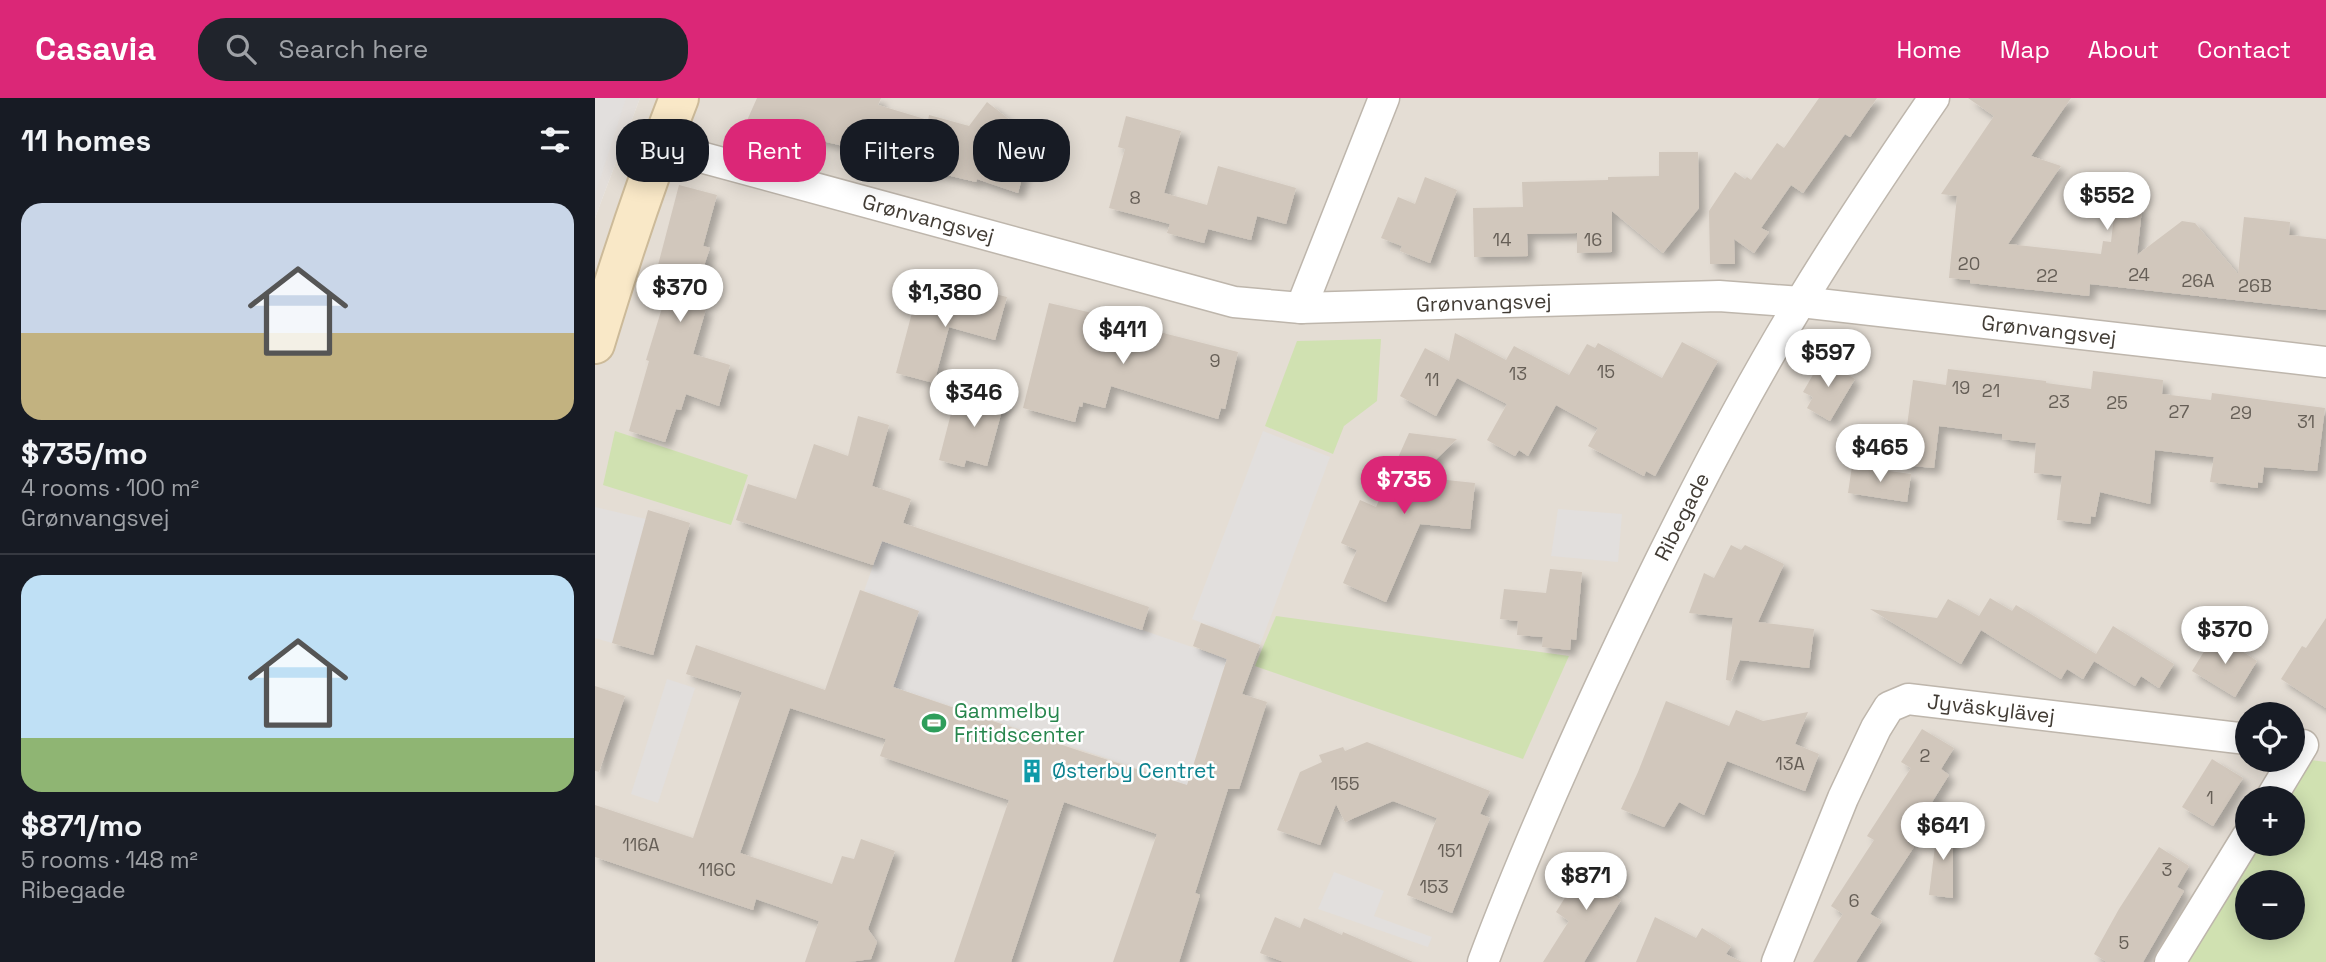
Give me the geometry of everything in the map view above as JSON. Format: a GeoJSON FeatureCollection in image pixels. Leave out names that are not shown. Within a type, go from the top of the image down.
{"type":"FeatureCollection","features":[{"type":"Feature","properties":{"kind":"street"},"geometry":{"type":"LineString","coordinates":[[671,119],[679,98]]}},
{"type":"Feature","properties":{"kind":"street"},"geometry":{"type":"LineString","coordinates":[[1301,308],[1384,98]]}},
{"type":"Feature","properties":{"kind":"street","name":"Ribegade"},"geometry":{"type":"LineString","coordinates":[[1483,962],[1555,785],[1658,561],[1741,405],[1801,302],[1876,183],[1934,98]]}},
{"type":"Feature","properties":{"kind":"street","name":"Grønvangsvej"},"geometry":{"type":"LineString","coordinates":[[709,159],[1234,302],[1301,308],[1719,296],[1801,302],[2326,362]]}},
{"type":"Feature","properties":{"kind":"street"},"geometry":{"type":"LineString","coordinates":[[595,344],[620,259],[647,182]]}},
{"type":"Feature","properties":{"kind":"street","name":"Jyväskylävej"},"geometry":{"type":"LineString","coordinates":[[1777,962],[1843,798],[1876,728],[1889,707],[1908,699],[2235,737]]}},
{"type":"Feature","properties":{"kind":"street"},"geometry":{"type":"LineString","coordinates":[[2279,786],[2307,746]]}},
{"type":"Feature","properties":{"kind":"street"},"geometry":{"type":"LineString","coordinates":[[2171,962],[2235,856]]}},
{"type":"Feature","properties":{"kind":"shaded area"},"geometry":{"type":"Polygon","coordinates":[[[595,98],[640,98],[632,119],[616,119],[616,162],[595,218],[595,98]]]}},
{"type":"Feature","properties":{"kind":"shaded area"},"geometry":{"type":"Polygon","coordinates":[[[595,98],[626,98],[619,119],[616,119],[616,129],[595,195],[595,98]]]}},
{"type":"Feature","properties":{"kind":"shaded area"},"geometry":{"type":"Polygon","coordinates":[[[640,98],[2326,98],[2326,962],[595,962],[595,218],[616,162],[616,182],[709,182],[709,119],[632,119],[640,98]]]}},
{"type":"Feature","properties":{"kind":"shaded area"},"geometry":{"type":"Polygon","coordinates":[[[1263,431],[1330,457],[1260,645],[1192,619],[1263,431]]]}},
{"type":"Feature","properties":{"kind":"shaded area"},"geometry":{"type":"Polygon","coordinates":[[[595,507],[646,519],[612,643],[595,638],[595,507]]]}},
{"type":"Feature","properties":{"kind":"shaded area"},"geometry":{"type":"Polygon","coordinates":[[[1558,509],[1622,514],[1618,562],[1551,556],[1558,509]]]}},
{"type":"Feature","properties":{"kind":"shaded area"},"geometry":{"type":"Polygon","coordinates":[[[882,541],[1227,659],[1187,785],[893,687],[919,611],[864,591],[882,541]]]}},
{"type":"Feature","properties":{"kind":"shaded area"},"geometry":{"type":"Polygon","coordinates":[[[667,679],[695,688],[658,803],[631,794],[667,679]]]}},
{"type":"Feature","properties":{"kind":"shaded area"},"geometry":{"type":"Polygon","coordinates":[[[1334,872],[1384,891],[1374,916],[1432,937],[1428,947],[1318,909],[1334,872]]]}},
{"type":"Feature","properties":{"kind":"green space"},"geometry":{"type":"Polygon","coordinates":[[[1381,339],[1377,401],[1344,426],[1333,454],[1265,426],[1297,341],[1381,339]]]}},
{"type":"Feature","properties":{"kind":"green space"},"geometry":{"type":"Polygon","coordinates":[[[615,431],[748,475],[731,525],[603,485],[615,431]]]}},
{"type":"Feature","properties":{"kind":"green space"},"geometry":{"type":"Polygon","coordinates":[[[1276,616],[1569,656],[1523,759],[1255,666],[1276,616]]]}},
{"type":"Feature","properties":{"kind":"green space"},"geometry":{"type":"Polygon","coordinates":[[[2311,760],[2326,762],[2326,962],[2188,962],[2235,885],[2235,940],[2305,940],[2305,870],[2244,870],[2253,856],[2305,856],[2305,786],[2295,786],[2311,760]]]}},
{"type":"Feature","properties":{"kind":"building"},"geometry":{"type":"Polygon","coordinates":[[[757,98],[881,98],[878,105],[925,119],[840,119],[840,145],[826,142],[826,119],[748,119],[757,98]]]}},
{"type":"Feature","properties":{"kind":"building"},"geometry":{"type":"Polygon","coordinates":[[[1819,98],[1877,98],[1850,137],[1845,134],[1803,193],[1791,185],[1761,228],[1769,232],[1754,253],[1734,239],[1735,264],[1710,264],[1709,211],[1735,172],[1751,180],[1777,143],[1784,148],[1819,98]]]}},
{"type":"Feature","properties":{"kind":"building"},"geometry":{"type":"Polygon","coordinates":[[[1968,98],[2071,98],[2031,156],[2061,166],[2008,244],[2101,254],[2103,241],[2111,242],[2115,206],[2142,209],[2137,255],[2182,221],[2195,223],[2238,274],[2244,217],[2290,222],[2289,235],[2326,239],[2326,310],[2090,284],[2089,296],[1970,283],[1970,280],[1949,278],[1957,196],[1941,194],[1994,116],[1968,98]]]}},
{"type":"Feature","properties":{"kind":"building"},"geometry":{"type":"Polygon","coordinates":[[[987,102],[1009,119],[974,119],[987,102]]]}},
{"type":"Feature","properties":{"kind":"building"},"geometry":{"type":"Polygon","coordinates":[[[929,115],[944,119],[928,119],[929,115]]]}},
{"type":"Feature","properties":{"kind":"building"},"geometry":{"type":"Polygon","coordinates":[[[1126,116],[1181,131],[1164,193],[1207,205],[1218,166],[1296,188],[1286,224],[1257,216],[1251,240],[1208,229],[1204,243],[1167,233],[1170,224],[1109,208],[1125,149],[1118,147],[1126,116]]]}},
{"type":"Feature","properties":{"kind":"building"},"geometry":{"type":"Polygon","coordinates":[[[973,121],[973,181],[959,178],[959,123],[969,126],[973,121]]]}},
{"type":"Feature","properties":{"kind":"building"},"geometry":{"type":"Polygon","coordinates":[[[1659,152],[1698,152],[1699,208],[1663,253],[1612,211],[1612,252],[1577,253],[1577,233],[1527,234],[1528,256],[1474,257],[1473,208],[1523,207],[1522,182],[1659,176],[1659,152]]]}},
{"type":"Feature","properties":{"kind":"building"},"geometry":{"type":"Polygon","coordinates":[[[1425,177],[1457,190],[1430,263],[1400,251],[1402,246],[1381,238],[1398,197],[1415,204],[1425,177]]]}},
{"type":"Feature","properties":{"kind":"building"},"geometry":{"type":"Polygon","coordinates":[[[986,182],[1021,182],[1018,193],[986,182]]]}},
{"type":"Feature","properties":{"kind":"building"},"geometry":{"type":"Polygon","coordinates":[[[679,185],[717,195],[703,246],[710,248],[691,304],[706,309],[693,354],[730,365],[719,406],[686,394],[681,410],[676,409],[665,442],[629,431],[649,361],[646,360],[670,282],[664,281],[667,271],[657,269],[679,185]]]}},
{"type":"Feature","properties":{"kind":"building"},"geometry":{"type":"Polygon","coordinates":[[[918,290],[975,305],[979,290],[1007,297],[995,340],[949,327],[934,383],[896,373],[918,290]]]}},
{"type":"Feature","properties":{"kind":"building"},"geometry":{"type":"Polygon","coordinates":[[[1049,303],[1127,321],[1238,352],[1225,409],[1221,408],[1218,419],[1111,386],[1105,408],[1083,402],[1082,407],[1079,406],[1075,422],[1023,408],[1049,303]]]}},
{"type":"Feature","properties":{"kind":"building"},"geometry":{"type":"Polygon","coordinates":[[[1455,333],[1506,360],[1514,346],[1569,375],[1587,344],[1595,348],[1598,343],[1662,378],[1682,342],[1718,361],[1655,476],[1646,471],[1644,476],[1588,446],[1598,428],[1556,405],[1528,456],[1519,450],[1515,456],[1487,440],[1507,404],[1457,378],[1436,416],[1400,396],[1425,348],[1449,361],[1455,333]]]}},
{"type":"Feature","properties":{"kind":"building"},"geometry":{"type":"Polygon","coordinates":[[[1822,359],[1855,379],[1830,421],[1807,408],[1813,397],[1803,392],[1822,359]]]}},
{"type":"Feature","properties":{"kind":"building"},"geometry":{"type":"Polygon","coordinates":[[[1948,369],[2091,389],[2093,371],[2163,380],[2162,394],[2211,400],[2212,393],[2325,408],[2317,471],[2264,467],[2262,483],[2258,482],[2258,488],[2210,482],[2214,457],[2155,450],[2150,504],[2100,492],[2095,517],[2091,516],[2090,524],[2057,520],[2062,476],[2034,473],[2036,443],[2002,439],[2002,434],[1939,426],[1934,468],[1902,465],[1913,380],[1946,385],[1948,369]]]}},
{"type":"Feature","properties":{"kind":"building"},"geometry":{"type":"Polygon","coordinates":[[[985,382],[1008,388],[987,466],[966,460],[964,467],[939,460],[954,402],[978,409],[985,382]]]}},
{"type":"Feature","properties":{"kind":"building"},"geometry":{"type":"Polygon","coordinates":[[[858,416],[889,425],[872,486],[911,499],[903,523],[1149,607],[1142,630],[882,541],[873,565],[736,520],[748,484],[796,499],[814,444],[848,456],[858,416]]]}},
{"type":"Feature","properties":{"kind":"building"},"geometry":{"type":"Polygon","coordinates":[[[1409,433],[1457,439],[1418,477],[1475,483],[1470,529],[1420,524],[1386,602],[1343,583],[1357,550],[1341,543],[1360,500],[1376,507],[1409,433]]]}},
{"type":"Feature","properties":{"kind":"building"},"geometry":{"type":"Polygon","coordinates":[[[1852,466],[1911,474],[1907,502],[1848,493],[1852,466]]]}},
{"type":"Feature","properties":{"kind":"building"},"geometry":{"type":"Polygon","coordinates":[[[648,510],[690,523],[653,655],[612,643],[648,510]]]}},
{"type":"Feature","properties":{"kind":"building"},"geometry":{"type":"Polygon","coordinates":[[[1731,545],[1741,550],[1745,545],[1784,564],[1758,622],[1814,629],[1809,668],[1740,660],[1731,681],[1726,680],[1733,618],[1689,613],[1704,573],[1714,578],[1731,545]]]}},
{"type":"Feature","properties":{"kind":"building"},"geometry":{"type":"Polygon","coordinates":[[[1550,569],[1582,572],[1576,640],[1571,639],[1570,650],[1542,647],[1543,637],[1517,635],[1518,621],[1500,619],[1504,589],[1546,593],[1550,569]]]}},
{"type":"Feature","properties":{"kind":"building","name":"Østerby Centret"},"geometry":{"type":"Polygon","coordinates":[[[860,590],[919,611],[893,687],[1187,785],[1227,659],[1193,646],[1201,623],[1260,645],[1242,694],[1267,702],[1239,789],[1228,789],[1195,893],[1200,895],[1179,962],[1113,962],[1157,834],[1064,802],[1011,962],[954,962],[1009,800],[880,756],[886,739],[790,708],[740,853],[832,884],[842,856],[854,859],[861,839],[895,851],[868,929],[877,942],[871,959],[805,962],[819,921],[756,899],[753,910],[595,857],[595,805],[693,838],[742,692],[686,674],[696,645],[825,690],[860,590]]]}},
{"type":"Feature","properties":{"kind":"building"},"geometry":{"type":"Polygon","coordinates":[[[1990,598],[2012,611],[2016,605],[2096,654],[2113,626],[2174,664],[2159,688],[2141,676],[2135,686],[2094,661],[2083,679],[2067,669],[2061,679],[1981,630],[1961,664],[1870,609],[1937,618],[1948,599],[1979,616],[1990,598]]]}},
{"type":"Feature","properties":{"kind":"building"},"geometry":{"type":"Polygon","coordinates":[[[2326,618],[2326,708],[2281,679],[2302,646],[2306,648],[2326,618]]]}},
{"type":"Feature","properties":{"kind":"building"},"geometry":{"type":"Polygon","coordinates":[[[2213,637],[2226,645],[2228,642],[2257,661],[2235,697],[2192,671],[2213,637]]]}},
{"type":"Feature","properties":{"kind":"building"},"geometry":{"type":"Polygon","coordinates":[[[595,686],[625,696],[599,772],[595,771],[595,686]]]}},
{"type":"Feature","properties":{"kind":"building"},"geometry":{"type":"Polygon","coordinates":[[[1666,701],[1729,726],[1736,710],[1763,721],[1808,712],[1795,744],[1819,754],[1805,791],[1727,761],[1704,815],[1679,802],[1664,827],[1621,809],[1666,701]]]}},
{"type":"Feature","properties":{"kind":"building"},"geometry":{"type":"Polygon","coordinates":[[[1922,729],[1954,748],[1941,769],[1949,775],[1907,842],[1914,847],[1870,914],[1882,921],[1856,962],[1813,962],[1843,914],[1831,906],[1874,840],[1867,836],[1911,768],[1901,762],[1922,729]]]}},
{"type":"Feature","properties":{"kind":"building"},"geometry":{"type":"Polygon","coordinates":[[[1367,742],[1490,791],[1480,814],[1490,818],[1452,913],[1407,895],[1437,818],[1393,801],[1345,822],[1336,804],[1320,845],[1277,830],[1300,772],[1322,762],[1319,755],[1343,747],[1345,751],[1367,742]]]}},
{"type":"Feature","properties":{"kind":"building"},"geometry":{"type":"Polygon","coordinates":[[[2212,759],[2243,778],[2238,786],[2235,786],[2235,791],[2213,826],[2182,807],[2212,759]]]}},
{"type":"Feature","properties":{"kind":"building"},"geometry":{"type":"Polygon","coordinates":[[[1938,822],[1953,823],[1953,898],[1929,895],[1938,822]]]}},
{"type":"Feature","properties":{"kind":"building"},"geometry":{"type":"Polygon","coordinates":[[[2159,847],[2189,866],[2177,887],[2184,891],[2143,962],[2107,962],[2094,954],[2159,847]]]}},
{"type":"Feature","properties":{"kind":"building"},"geometry":{"type":"Polygon","coordinates":[[[1593,853],[1622,872],[1609,892],[1621,900],[1584,962],[1543,962],[1569,921],[1556,912],[1593,853]]]}},
{"type":"Feature","properties":{"kind":"building"},"geometry":{"type":"Polygon","coordinates":[[[1275,917],[1300,928],[1304,918],[1413,962],[1284,962],[1260,953],[1275,917]]]}},
{"type":"Feature","properties":{"kind":"building"},"geometry":{"type":"Polygon","coordinates":[[[1655,917],[1696,938],[1702,928],[1731,946],[1726,954],[1742,962],[1636,962],[1655,917]]]}},
{"type":"Feature","properties":{"kind":"place","name":"Gammelby Fritidscenter"},"geometry":{"type":"Point","coordinates":[934,723]}},
{"type":"Feature","properties":{"kind":"place","name":"Østerby Centret"},"geometry":{"type":"Point","coordinates":[1032,771]}}]}
